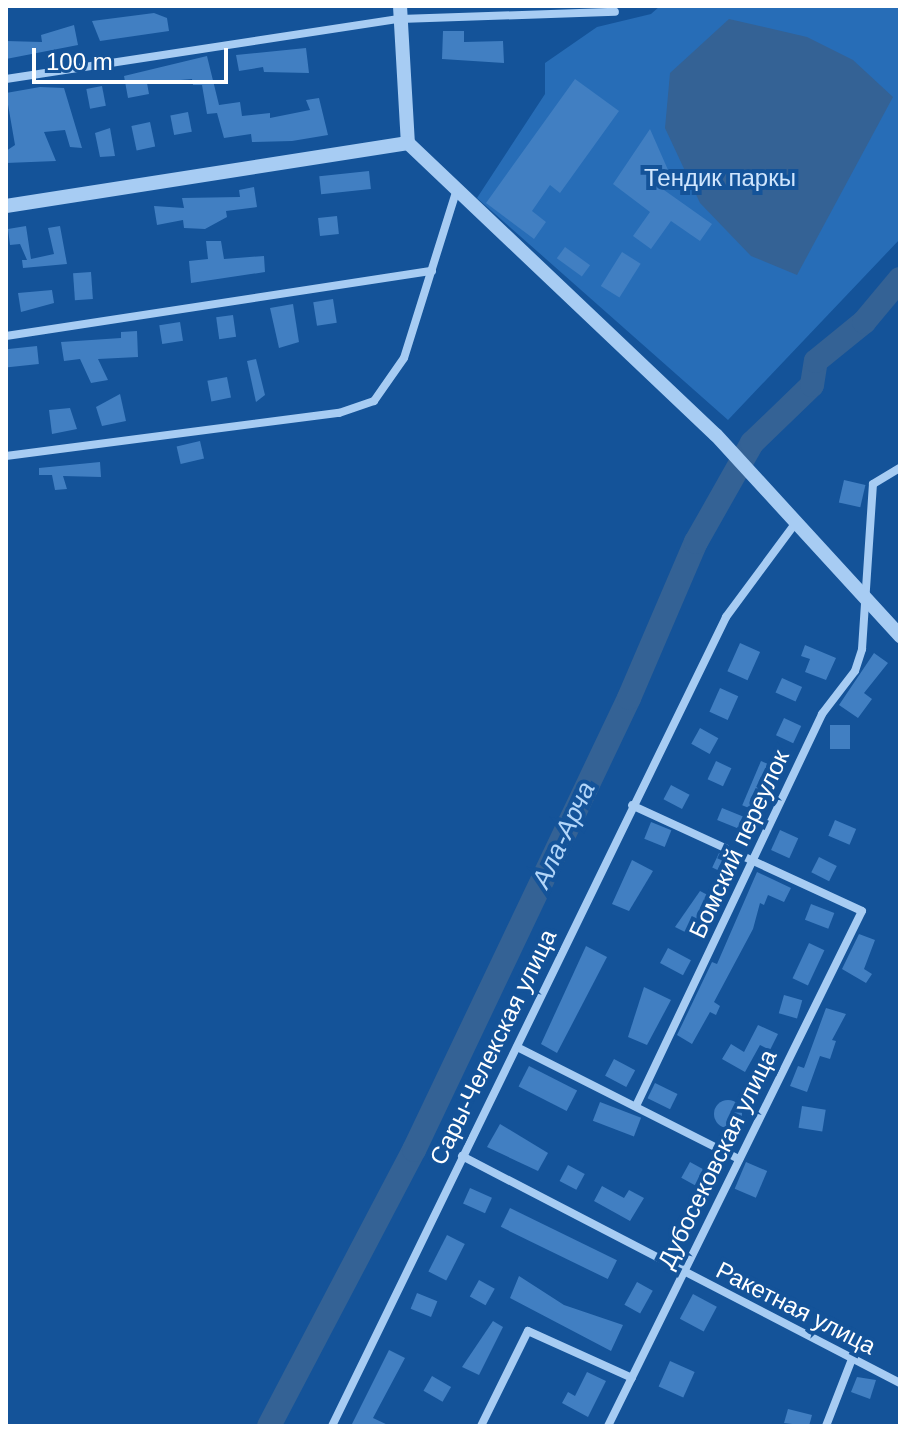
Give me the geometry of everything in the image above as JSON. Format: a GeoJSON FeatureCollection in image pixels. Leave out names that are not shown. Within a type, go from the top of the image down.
{"type":"FeatureCollection","features":[{"type":"Feature","properties":{"kind":"street"},"geometry":{"type":"LineString","coordinates":[[400,12],[408,143],[716,435],[794,525],[900,636]]}},
{"type":"Feature","properties":{"kind":"street"},"geometry":{"type":"LineString","coordinates":[[6,79],[400,12],[615,12]]}},
{"type":"Feature","properties":{"kind":"street"},"geometry":{"type":"LineString","coordinates":[[6,206],[408,143]]}},
{"type":"Feature","properties":{"kind":"street"},"geometry":{"type":"LineString","coordinates":[[6,456],[339,413],[374,401],[404,358],[457,189]]}},
{"type":"Feature","properties":{"kind":"street"},"geometry":{"type":"LineString","coordinates":[[6,336],[432,271]]}},
{"type":"Feature","properties":{"kind":"street","name":"Бомский переулок"},"geometry":{"type":"LineString","coordinates":[[636,1106],[822,714],[855,671],[873,484],[900,468]]}},
{"type":"Feature","properties":{"kind":"street","name":"Сары-Челекская улица"},"geometry":{"type":"LineString","coordinates":[[332,1426],[726,617],[794,525]]}},
{"type":"Feature","properties":{"kind":"street"},"geometry":{"type":"LineString","coordinates":[[632,805],[754,861]]}},
{"type":"Feature","properties":{"kind":"street","name":"Дубосековская улица"},"geometry":{"type":"LineString","coordinates":[[608,1426],[862,911],[754,861]]}},
{"type":"Feature","properties":{"kind":"street"},"geometry":{"type":"LineString","coordinates":[[517,1047],[739,1159]]}},
{"type":"Feature","properties":{"kind":"street","name":"Ракетная улица"},"geometry":{"type":"LineString","coordinates":[[462,1156],[900,1383]]}},
{"type":"Feature","properties":{"kind":"street"},"geometry":{"type":"LineString","coordinates":[[481,1426],[528,1331],[632,1378]]}},
{"type":"Feature","properties":{"kind":"street"},"geometry":{"type":"LineString","coordinates":[[826,1426],[852,1359]]}},
{"type":"Feature","properties":{"kind":"green space","name":"Тендик паркы"},"geometry":{"type":"Polygon","coordinates":[[[660,6],[900,6],[900,239],[728,420],[477,198],[545,94],[545,63],[597,27],[651,14],[660,6]]]}},
{"type":"Feature","properties":{"kind":"shaded area"},"geometry":{"type":"Polygon","coordinates":[[[729,19],[807,37],[853,60],[893,97],[797,275],[751,256],[700,203],[665,128],[670,73],[729,19]]]}},
{"type":"Feature","properties":{"kind":"building"},"geometry":{"type":"Polygon","coordinates":[[[154,13],[167,18],[169,31],[100,41],[92,21],[154,13]]]}},
{"type":"Feature","properties":{"kind":"building"},"geometry":{"type":"Polygon","coordinates":[[[74,25],[78,45],[6,59],[6,41],[42,42],[41,35],[74,25]]]}},
{"type":"Feature","properties":{"kind":"building"},"geometry":{"type":"Polygon","coordinates":[[[443,31],[464,31],[464,42],[503,41],[504,63],[442,59],[443,31]]]}},
{"type":"Feature","properties":{"kind":"building"},"geometry":{"type":"Polygon","coordinates":[[[306,48],[309,73],[264,72],[263,67],[239,71],[236,55],[306,48]]]}},
{"type":"Feature","properties":{"kind":"building"},"geometry":{"type":"Polygon","coordinates":[[[207,56],[219,105],[240,102],[242,116],[270,113],[270,118],[310,110],[306,100],[319,98],[328,135],[292,141],[252,142],[251,134],[224,138],[217,113],[207,114],[202,85],[193,85],[192,79],[147,83],[149,94],[128,98],[124,76],[207,56]]]}},
{"type":"Feature","properties":{"kind":"building"},"geometry":{"type":"Polygon","coordinates":[[[575,79],[619,111],[560,193],[550,185],[532,211],[546,222],[534,239],[486,203],[575,79]]]}},
{"type":"Feature","properties":{"kind":"building"},"geometry":{"type":"Polygon","coordinates":[[[102,86],[106,106],[90,109],[86,89],[102,86]]]}},
{"type":"Feature","properties":{"kind":"building"},"geometry":{"type":"Polygon","coordinates":[[[40,87],[64,88],[82,148],[70,147],[65,130],[44,132],[56,161],[6,163],[6,151],[15,145],[6,93],[40,87]]]}},
{"type":"Feature","properties":{"kind":"building"},"geometry":{"type":"Polygon","coordinates":[[[188,112],[192,132],[174,135],[170,115],[188,112]]]}},
{"type":"Feature","properties":{"kind":"building"},"geometry":{"type":"Polygon","coordinates":[[[150,122],[155,146],[137,150],[131,126],[150,122]]]}},
{"type":"Feature","properties":{"kind":"building"},"geometry":{"type":"Polygon","coordinates":[[[110,128],[115,156],[100,157],[95,133],[110,128]]]}},
{"type":"Feature","properties":{"kind":"building"},"geometry":{"type":"Polygon","coordinates":[[[650,129],[672,179],[664,190],[712,224],[700,241],[671,221],[651,249],[633,236],[650,212],[613,184],[650,129]]]}},
{"type":"Feature","properties":{"kind":"building"},"geometry":{"type":"Polygon","coordinates":[[[369,171],[371,189],[321,194],[319,176],[369,171]]]}},
{"type":"Feature","properties":{"kind":"building"},"geometry":{"type":"Polygon","coordinates":[[[254,187],[257,207],[226,211],[227,217],[205,229],[184,228],[183,220],[157,225],[154,206],[184,208],[182,198],[240,197],[239,190],[254,187]]]}},
{"type":"Feature","properties":{"kind":"building"},"geometry":{"type":"Polygon","coordinates":[[[337,216],[339,234],[320,236],[318,218],[337,216]]]}},
{"type":"Feature","properties":{"kind":"building"},"geometry":{"type":"Polygon","coordinates":[[[26,226],[31,259],[54,254],[48,228],[60,226],[67,264],[23,268],[22,260],[27,260],[20,244],[10,245],[8,229],[26,226]]]}},
{"type":"Feature","properties":{"kind":"building"},"geometry":{"type":"Polygon","coordinates":[[[206,241],[221,241],[224,259],[264,256],[265,272],[191,283],[189,261],[208,259],[206,241]]]}},
{"type":"Feature","properties":{"kind":"building"},"geometry":{"type":"Polygon","coordinates":[[[565,247],[590,265],[582,277],[557,258],[565,247]]]}},
{"type":"Feature","properties":{"kind":"building"},"geometry":{"type":"Polygon","coordinates":[[[622,252],[641,264],[619,298],[601,286],[622,252]]]}},
{"type":"Feature","properties":{"kind":"building"},"geometry":{"type":"Polygon","coordinates":[[[91,272],[93,299],[75,300],[73,273],[91,272]]]}},
{"type":"Feature","properties":{"kind":"building"},"geometry":{"type":"Polygon","coordinates":[[[52,290],[54,303],[21,312],[18,293],[52,290]]]}},
{"type":"Feature","properties":{"kind":"building"},"geometry":{"type":"Polygon","coordinates":[[[333,299],[337,323],[317,326],[313,302],[333,299]]]}},
{"type":"Feature","properties":{"kind":"building"},"geometry":{"type":"Polygon","coordinates":[[[293,304],[299,342],[279,348],[270,308],[293,304]]]}},
{"type":"Feature","properties":{"kind":"building"},"geometry":{"type":"Polygon","coordinates":[[[233,315],[236,337],[219,339],[216,317],[233,315]]]}},
{"type":"Feature","properties":{"kind":"building"},"geometry":{"type":"Polygon","coordinates":[[[180,322],[183,341],[162,344],[159,325],[180,322]]]}},
{"type":"Feature","properties":{"kind":"building"},"geometry":{"type":"Polygon","coordinates":[[[137,331],[138,357],[98,359],[108,380],[91,383],[80,359],[64,361],[61,342],[121,338],[121,332],[137,331]]]}},
{"type":"Feature","properties":{"kind":"building"},"geometry":{"type":"Polygon","coordinates":[[[37,346],[39,364],[8,367],[6,349],[37,346]]]}},
{"type":"Feature","properties":{"kind":"building"},"geometry":{"type":"Polygon","coordinates":[[[256,359],[265,395],[256,402],[247,361],[256,359]]]}},
{"type":"Feature","properties":{"kind":"building"},"geometry":{"type":"Polygon","coordinates":[[[227,377],[231,398],[211,401],[207,381],[227,377]]]}},
{"type":"Feature","properties":{"kind":"building"},"geometry":{"type":"Polygon","coordinates":[[[120,394],[126,421],[102,426],[96,407],[120,394]]]}},
{"type":"Feature","properties":{"kind":"building"},"geometry":{"type":"Polygon","coordinates":[[[70,408],[77,429],[52,434],[49,410],[70,408]]]}},
{"type":"Feature","properties":{"kind":"building"},"geometry":{"type":"Polygon","coordinates":[[[200,441],[204,459],[181,464],[177,446],[200,441]]]}},
{"type":"Feature","properties":{"kind":"building"},"geometry":{"type":"Polygon","coordinates":[[[100,462],[101,477],[63,476],[67,489],[55,490],[52,475],[39,475],[39,468],[100,462]]]}},
{"type":"Feature","properties":{"kind":"building"},"geometry":{"type":"Polygon","coordinates":[[[844,480],[865,485],[860,507],[839,502],[844,480]]]}},
{"type":"Feature","properties":{"kind":"building"},"geometry":{"type":"Polygon","coordinates":[[[740,643],[760,652],[747,680],[727,671],[740,643]]]}},
{"type":"Feature","properties":{"kind":"building"},"geometry":{"type":"Polygon","coordinates":[[[805,645],[836,658],[826,680],[805,672],[810,659],[801,656],[805,645]]]}},
{"type":"Feature","properties":{"kind":"building"},"geometry":{"type":"Polygon","coordinates":[[[874,653],[888,663],[864,693],[872,699],[858,718],[839,705],[874,653]]]}},
{"type":"Feature","properties":{"kind":"building"},"geometry":{"type":"Polygon","coordinates":[[[782,678],[802,687],[796,702],[775,693],[782,678]]]}},
{"type":"Feature","properties":{"kind":"building"},"geometry":{"type":"Polygon","coordinates":[[[720,688],[738,696],[728,720],[709,712],[720,688]]]}},
{"type":"Feature","properties":{"kind":"building"},"geometry":{"type":"Polygon","coordinates":[[[784,718],[801,726],[793,743],[776,735],[784,718]]]}},
{"type":"Feature","properties":{"kind":"building"},"geometry":{"type":"Polygon","coordinates":[[[830,725],[850,725],[850,749],[830,749],[830,725]]]}},
{"type":"Feature","properties":{"kind":"building"},"geometry":{"type":"Polygon","coordinates":[[[700,728],[718,738],[710,754],[691,744],[700,728]]]}},
{"type":"Feature","properties":{"kind":"building"},"geometry":{"type":"Polygon","coordinates":[[[716,761],[731,768],[723,786],[708,779],[716,761]]]}},
{"type":"Feature","properties":{"kind":"building"},"geometry":{"type":"Polygon","coordinates":[[[761,761],[782,770],[763,814],[742,805],[761,761]]]}},
{"type":"Feature","properties":{"kind":"building"},"geometry":{"type":"Polygon","coordinates":[[[671,785],[690,795],[682,809],[663,799],[671,785]]]}},
{"type":"Feature","properties":{"kind":"building"},"geometry":{"type":"Polygon","coordinates":[[[722,808],[744,817],[739,829],[717,820],[722,808]]]}},
{"type":"Feature","properties":{"kind":"building"},"geometry":{"type":"Polygon","coordinates":[[[835,820],[856,829],[850,845],[828,836],[835,820]]]}},
{"type":"Feature","properties":{"kind":"building"},"geometry":{"type":"Polygon","coordinates":[[[651,822],[671,830],[665,847],[644,839],[651,822]]]}},
{"type":"Feature","properties":{"kind":"building"},"geometry":{"type":"Polygon","coordinates":[[[780,830],[798,838],[789,858],[771,850],[780,830]]]}},
{"type":"Feature","properties":{"kind":"building"},"geometry":{"type":"Polygon","coordinates":[[[719,853],[738,862],[731,876],[712,868],[719,853]]]}},
{"type":"Feature","properties":{"kind":"building"},"geometry":{"type":"Polygon","coordinates":[[[819,857],[837,866],[829,881],[811,872],[819,857]]]}},
{"type":"Feature","properties":{"kind":"building"},"geometry":{"type":"Polygon","coordinates":[[[632,860],[653,871],[629,911],[612,904],[632,860]]]}},
{"type":"Feature","properties":{"kind":"building"},"geometry":{"type":"Polygon","coordinates":[[[757,872],[791,888],[784,902],[768,895],[764,905],[760,903],[753,929],[714,1002],[720,1006],[716,1015],[710,1012],[692,1044],[677,1035],[712,962],[717,964],[757,872]]]}},
{"type":"Feature","properties":{"kind":"building"},"geometry":{"type":"Polygon","coordinates":[[[700,891],[721,902],[699,939],[675,927],[700,891]]]}},
{"type":"Feature","properties":{"kind":"building"},"geometry":{"type":"Polygon","coordinates":[[[811,904],[834,913],[828,929],[805,920],[811,904]]]}},
{"type":"Feature","properties":{"kind":"building"},"geometry":{"type":"Polygon","coordinates":[[[859,934],[875,940],[864,969],[872,974],[866,983],[842,969],[859,934]]]}},
{"type":"Feature","properties":{"kind":"building"},"geometry":{"type":"Polygon","coordinates":[[[809,943],[824,950],[808,986],[793,978],[809,943]]]}},
{"type":"Feature","properties":{"kind":"building"},"geometry":{"type":"Polygon","coordinates":[[[586,946],[607,957],[557,1053],[541,1044],[586,946]]]}},
{"type":"Feature","properties":{"kind":"building"},"geometry":{"type":"Polygon","coordinates":[[[668,948],[691,960],[683,975],[660,963],[668,948]]]}},
{"type":"Feature","properties":{"kind":"building"},"geometry":{"type":"Polygon","coordinates":[[[644,987],[671,1000],[647,1045],[628,1037],[644,987]]]}},
{"type":"Feature","properties":{"kind":"building"},"geometry":{"type":"Polygon","coordinates":[[[784,995],[802,1000],[797,1019],[779,1013],[784,995]]]}},
{"type":"Feature","properties":{"kind":"building"},"geometry":{"type":"Polygon","coordinates":[[[826,1008],[846,1014],[832,1040],[836,1041],[830,1059],[820,1056],[807,1092],[790,1086],[798,1066],[804,1068],[826,1008]]]}},
{"type":"Feature","properties":{"kind":"building"},"geometry":{"type":"Polygon","coordinates":[[[758,1025],[778,1034],[770,1050],[760,1045],[745,1072],[722,1059],[731,1044],[744,1052],[758,1025]]]}},
{"type":"Feature","properties":{"kind":"building"},"geometry":{"type":"Polygon","coordinates":[[[614,1059],[635,1070],[626,1087],[605,1076],[614,1059]]]}},
{"type":"Feature","properties":{"kind":"building"},"geometry":{"type":"Polygon","coordinates":[[[529,1066],[577,1091],[567,1111],[519,1086],[529,1066]]]}},
{"type":"Feature","properties":{"kind":"building"},"geometry":{"type":"Polygon","coordinates":[[[655,1083],[677,1094],[670,1109],[648,1098],[655,1083]]]}},
{"type":"Feature","properties":{"kind":"building"},"geometry":{"type":"Polygon","coordinates":[[[728,1100],[738,1104],[742,1114],[738,1124],[728,1128],[718,1124],[714,1114],[718,1104],[728,1100]]]}},
{"type":"Feature","properties":{"kind":"building"},"geometry":{"type":"Polygon","coordinates":[[[600,1102],[641,1118],[634,1136],[593,1121],[600,1102]]]}},
{"type":"Feature","properties":{"kind":"building"},"geometry":{"type":"Polygon","coordinates":[[[802,1106],[826,1110],[822,1131],[799,1128],[802,1106]]]}},
{"type":"Feature","properties":{"kind":"building"},"geometry":{"type":"Polygon","coordinates":[[[500,1124],[548,1153],[538,1171],[487,1147],[500,1124]]]}},
{"type":"Feature","properties":{"kind":"building"},"geometry":{"type":"Polygon","coordinates":[[[690,1162],[713,1175],[704,1190],[681,1178],[690,1162]]]}},
{"type":"Feature","properties":{"kind":"building"},"geometry":{"type":"Polygon","coordinates":[[[746,1162],[767,1171],[756,1198],[735,1189],[746,1162]]]}},
{"type":"Feature","properties":{"kind":"building"},"geometry":{"type":"Polygon","coordinates":[[[568,1165],[585,1174],[576,1190],[560,1181],[568,1165]]]}},
{"type":"Feature","properties":{"kind":"building"},"geometry":{"type":"Polygon","coordinates":[[[602,1186],[624,1198],[629,1190],[644,1198],[630,1221],[594,1201],[602,1186]]]}},
{"type":"Feature","properties":{"kind":"building"},"geometry":{"type":"Polygon","coordinates":[[[470,1188],[492,1198],[485,1213],[463,1204],[470,1188]]]}},
{"type":"Feature","properties":{"kind":"building"},"geometry":{"type":"Polygon","coordinates":[[[510,1208],[617,1260],[608,1279],[501,1227],[510,1208]]]}},
{"type":"Feature","properties":{"kind":"building"},"geometry":{"type":"Polygon","coordinates":[[[447,1235],[465,1244],[446,1281],[428,1272],[447,1235]]]}},
{"type":"Feature","properties":{"kind":"building"},"geometry":{"type":"Polygon","coordinates":[[[519,1276],[564,1305],[623,1325],[611,1351],[510,1298],[519,1276]]]}},
{"type":"Feature","properties":{"kind":"building"},"geometry":{"type":"Polygon","coordinates":[[[479,1280],[495,1289],[486,1305],[470,1297],[479,1280]]]}},
{"type":"Feature","properties":{"kind":"building"},"geometry":{"type":"Polygon","coordinates":[[[637,1282],[653,1291],[640,1313],[624,1305],[637,1282]]]}},
{"type":"Feature","properties":{"kind":"building"},"geometry":{"type":"Polygon","coordinates":[[[417,1293],[437,1301],[431,1317],[411,1309],[417,1293]]]}},
{"type":"Feature","properties":{"kind":"building"},"geometry":{"type":"Polygon","coordinates":[[[693,1294],[717,1307],[704,1331],[680,1319],[693,1294]]]}},
{"type":"Feature","properties":{"kind":"building"},"geometry":{"type":"Polygon","coordinates":[[[493,1321],[503,1327],[479,1375],[462,1367],[493,1321]]]}},
{"type":"Feature","properties":{"kind":"building"},"geometry":{"type":"Polygon","coordinates":[[[389,1350],[405,1358],[373,1418],[390,1426],[351,1426],[389,1350]]]}},
{"type":"Feature","properties":{"kind":"building"},"geometry":{"type":"Polygon","coordinates":[[[670,1361],[695,1372],[683,1398],[659,1387],[670,1361]]]}},
{"type":"Feature","properties":{"kind":"building"},"geometry":{"type":"Polygon","coordinates":[[[587,1372],[606,1381],[588,1417],[562,1403],[568,1392],[575,1396],[587,1372]]]}},
{"type":"Feature","properties":{"kind":"building"},"geometry":{"type":"Polygon","coordinates":[[[432,1376],[451,1387],[443,1402],[424,1391],[432,1376]]]}},
{"type":"Feature","properties":{"kind":"building"},"geometry":{"type":"Polygon","coordinates":[[[857,1377],[876,1380],[870,1399],[851,1392],[857,1377]]]}},
{"type":"Feature","properties":{"kind":"building"},"geometry":{"type":"Polygon","coordinates":[[[788,1409],[812,1415],[809,1426],[784,1423],[788,1409]]]}},
{"type":"Feature","properties":{"kind":"waterway","name":"Ала-Арча"},"geometry":{"type":"LineString","coordinates":[[269,1426],[414,1150],[629,698],[696,542],[752,443],[812,385],[816,361],[864,322],[900,279]]}}]}
